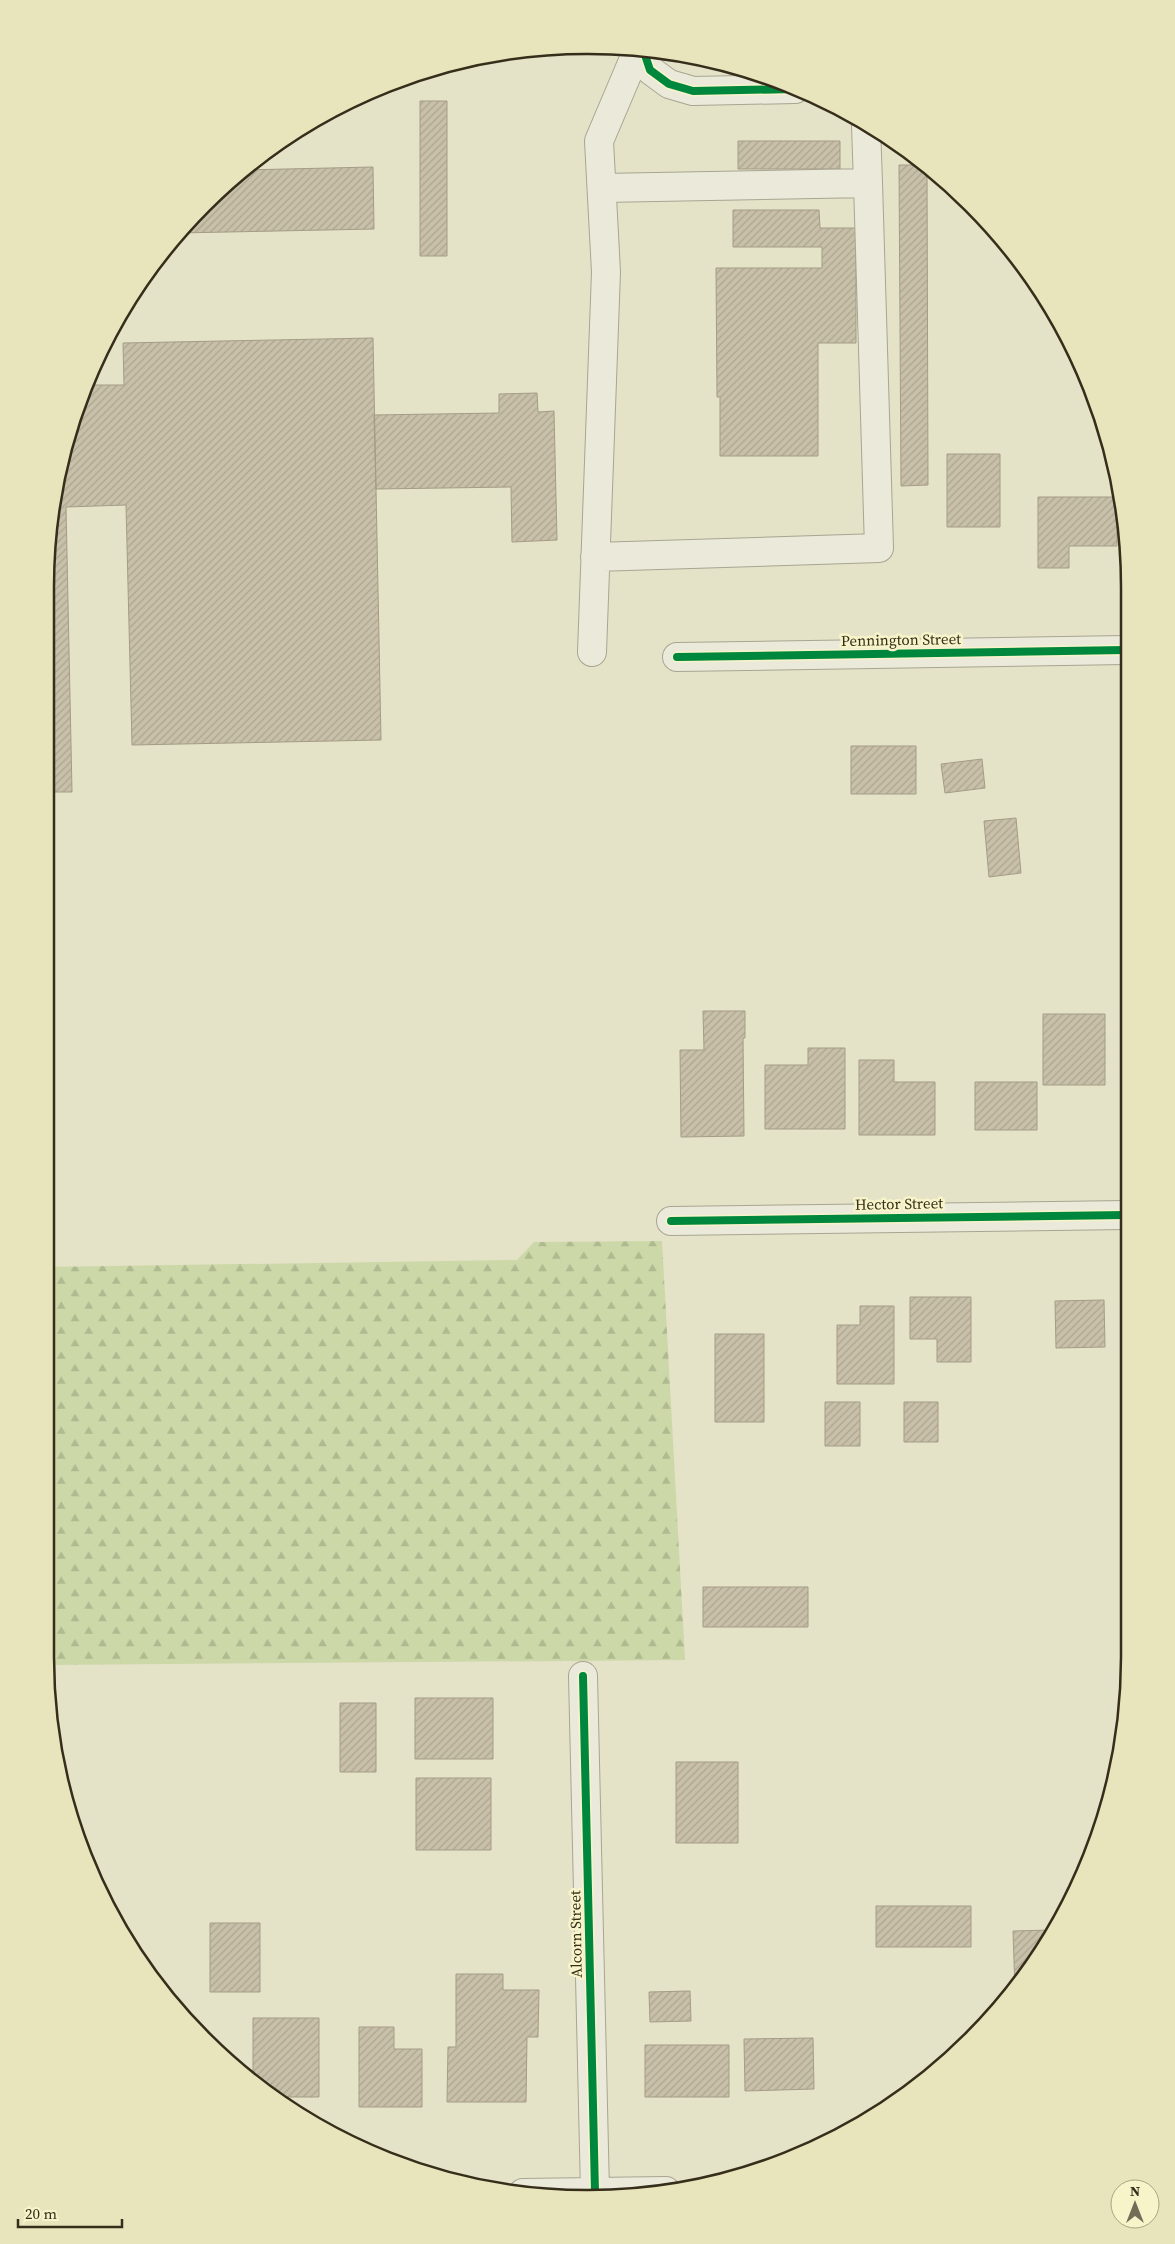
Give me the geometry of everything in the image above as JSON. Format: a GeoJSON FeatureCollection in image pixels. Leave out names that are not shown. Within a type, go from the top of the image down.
{"type":"FeatureCollection","features":[{"type":"Feature","properties":{"kind":"street"},"geometry":{"type":"LineString","coordinates":[[592,652],[606,272],[599,141],[635,56]]}},
{"type":"Feature","properties":{"kind":"street"},"geometry":{"type":"LineString","coordinates":[[645,57],[650,70],[669,84],[693,91],[779,89]]}},
{"type":"Feature","properties":{"kind":"street"},"geometry":{"type":"LineString","coordinates":[[595,557],[879,548],[866,133]]}},
{"type":"Feature","properties":{"kind":"street"},"geometry":{"type":"LineString","coordinates":[[602,188],[868,183]]}},
{"type":"Feature","properties":{"kind":"street","name":"Pennington Street"},"geometry":{"type":"LineString","coordinates":[[677,657],[1121,650]]}},
{"type":"Feature","properties":{"kind":"street","name":"Hector Street"},"geometry":{"type":"LineString","coordinates":[[671,1221],[1121,1215]]}},
{"type":"Feature","properties":{"kind":"street","name":"Alcorn Street"},"geometry":{"type":"LineString","coordinates":[[583,1676],[595,2190]]}},
{"type":"Feature","properties":{"kind":"green space"},"geometry":{"type":"Polygon","coordinates":[[[662,1241],[685,1660],[54,1665],[54,1267],[517,1260],[534,1242],[662,1241]]]}},
{"type":"Feature","properties":{"kind":"building"},"geometry":{"type":"Polygon","coordinates":[[[420,101],[447,101],[447,256],[420,256],[420,101]]]}},
{"type":"Feature","properties":{"kind":"building"},"geometry":{"type":"Polygon","coordinates":[[[738,141],[840,141],[840,169],[738,169],[738,141]]]}},
{"type":"Feature","properties":{"kind":"building"},"geometry":{"type":"Polygon","coordinates":[[[899,165],[913,165],[927,176],[928,485],[901,486],[899,165]]]}},
{"type":"Feature","properties":{"kind":"building"},"geometry":{"type":"Polygon","coordinates":[[[373,167],[374,229],[189,233],[210,210],[256,170],[373,167]]]}},
{"type":"Feature","properties":{"kind":"building"},"geometry":{"type":"Polygon","coordinates":[[[733,210],[819,210],[820,228],[856,228],[856,343],[818,343],[818,456],[720,456],[720,397],[717,397],[716,268],[822,268],[822,247],[733,247],[733,210]]]}},
{"type":"Feature","properties":{"kind":"building"},"geometry":{"type":"Polygon","coordinates":[[[373,338],[381,740],[132,745],[126,505],[66,507],[72,792],[54,792],[54,588],[58,518],[72,449],[93,385],[124,385],[123,343],[373,338]]]}},
{"type":"Feature","properties":{"kind":"building"},"geometry":{"type":"Polygon","coordinates":[[[537,393],[538,412],[554,411],[557,540],[512,542],[511,487],[376,489],[374,415],[499,413],[499,394],[537,393]]]}},
{"type":"Feature","properties":{"kind":"building"},"geometry":{"type":"Polygon","coordinates":[[[947,454],[1000,454],[1000,527],[947,527],[947,454]]]}},
{"type":"Feature","properties":{"kind":"building"},"geometry":{"type":"Polygon","coordinates":[[[1038,497],[1113,497],[1117,518],[1117,546],[1069,546],[1069,568],[1038,568],[1038,497]]]}},
{"type":"Feature","properties":{"kind":"building"},"geometry":{"type":"Polygon","coordinates":[[[851,746],[916,746],[916,794],[851,794],[851,746]]]}},
{"type":"Feature","properties":{"kind":"building"},"geometry":{"type":"Polygon","coordinates":[[[982,759],[985,788],[945,793],[941,764],[982,759]]]}},
{"type":"Feature","properties":{"kind":"building"},"geometry":{"type":"Polygon","coordinates":[[[1016,818],[1021,873],[989,877],[984,821],[1016,818]]]}},
{"type":"Feature","properties":{"kind":"building"},"geometry":{"type":"Polygon","coordinates":[[[703,1011],[745,1011],[745,1038],[743,1038],[744,1136],[681,1137],[680,1050],[704,1050],[703,1011]]]}},
{"type":"Feature","properties":{"kind":"building"},"geometry":{"type":"Polygon","coordinates":[[[1043,1014],[1105,1014],[1105,1085],[1043,1085],[1043,1014]]]}},
{"type":"Feature","properties":{"kind":"building"},"geometry":{"type":"Polygon","coordinates":[[[808,1048],[845,1048],[845,1129],[765,1129],[765,1065],[808,1065],[808,1048]]]}},
{"type":"Feature","properties":{"kind":"building"},"geometry":{"type":"Polygon","coordinates":[[[859,1060],[894,1060],[894,1082],[935,1082],[935,1135],[859,1135],[859,1060]]]}},
{"type":"Feature","properties":{"kind":"building"},"geometry":{"type":"Polygon","coordinates":[[[975,1082],[1037,1082],[1037,1130],[975,1130],[975,1082]]]}},
{"type":"Feature","properties":{"kind":"building"},"geometry":{"type":"Polygon","coordinates":[[[910,1297],[971,1297],[971,1362],[937,1362],[937,1339],[910,1339],[910,1297]]]}},
{"type":"Feature","properties":{"kind":"building"},"geometry":{"type":"Polygon","coordinates":[[[1104,1300],[1105,1347],[1056,1348],[1055,1301],[1104,1300]]]}},
{"type":"Feature","properties":{"kind":"building"},"geometry":{"type":"Polygon","coordinates":[[[860,1306],[894,1306],[894,1384],[837,1384],[837,1325],[860,1325],[860,1306]]]}},
{"type":"Feature","properties":{"kind":"building"},"geometry":{"type":"Polygon","coordinates":[[[715,1334],[764,1334],[764,1422],[715,1422],[715,1334]]]}},
{"type":"Feature","properties":{"kind":"building"},"geometry":{"type":"Polygon","coordinates":[[[825,1402],[860,1402],[860,1446],[825,1446],[825,1402]]]}},
{"type":"Feature","properties":{"kind":"building"},"geometry":{"type":"Polygon","coordinates":[[[904,1402],[938,1402],[938,1442],[904,1442],[904,1402]]]}},
{"type":"Feature","properties":{"kind":"building"},"geometry":{"type":"Polygon","coordinates":[[[703,1587],[808,1587],[808,1627],[703,1627],[703,1587]]]}},
{"type":"Feature","properties":{"kind":"building"},"geometry":{"type":"Polygon","coordinates":[[[415,1698],[493,1698],[493,1759],[415,1759],[415,1698]]]}},
{"type":"Feature","properties":{"kind":"building"},"geometry":{"type":"Polygon","coordinates":[[[340,1703],[376,1703],[376,1772],[340,1772],[340,1703]]]}},
{"type":"Feature","properties":{"kind":"building"},"geometry":{"type":"Polygon","coordinates":[[[676,1762],[738,1762],[738,1843],[676,1843],[676,1762]]]}},
{"type":"Feature","properties":{"kind":"building"},"geometry":{"type":"Polygon","coordinates":[[[416,1778],[491,1778],[491,1850],[416,1850],[416,1778]]]}},
{"type":"Feature","properties":{"kind":"building"},"geometry":{"type":"Polygon","coordinates":[[[876,1906],[971,1906],[971,1947],[876,1947],[876,1906]]]}},
{"type":"Feature","properties":{"kind":"building"},"geometry":{"type":"Polygon","coordinates":[[[210,1923],[260,1923],[260,1992],[210,1992],[210,1923]]]}},
{"type":"Feature","properties":{"kind":"building"},"geometry":{"type":"Polygon","coordinates":[[[1045,1930],[1015,1976],[1013,1931],[1045,1930]]]}},
{"type":"Feature","properties":{"kind":"building"},"geometry":{"type":"Polygon","coordinates":[[[456,1974],[503,1974],[503,1990],[539,1990],[538,2037],[527,2037],[526,2102],[447,2102],[448,2047],[456,2047],[456,1974]]]}},
{"type":"Feature","properties":{"kind":"building"},"geometry":{"type":"Polygon","coordinates":[[[690,1991],[691,2021],[650,2022],[649,1992],[690,1991]]]}},
{"type":"Feature","properties":{"kind":"building"},"geometry":{"type":"Polygon","coordinates":[[[253,2018],[319,2018],[319,2097],[287,2097],[253,2072],[253,2018]]]}},
{"type":"Feature","properties":{"kind":"building"},"geometry":{"type":"Polygon","coordinates":[[[359,2027],[394,2027],[394,2049],[422,2049],[422,2107],[359,2107],[359,2027]]]}},
{"type":"Feature","properties":{"kind":"building"},"geometry":{"type":"Polygon","coordinates":[[[813,2038],[814,2089],[745,2091],[744,2039],[813,2038]]]}},
{"type":"Feature","properties":{"kind":"building"},"geometry":{"type":"Polygon","coordinates":[[[645,2045],[729,2045],[729,2097],[645,2097],[645,2045]]]}},
{"type":"Feature","properties":{"kind":"cycle path"},"geometry":{"type":"LineString","coordinates":[[646,57],[650,70],[669,84],[693,91],[779,89]]}},
{"type":"Feature","properties":{"kind":"cycle path"},"geometry":{"type":"LineString","coordinates":[[677,657],[1121,650]]}},
{"type":"Feature","properties":{"kind":"cycle path"},"geometry":{"type":"LineString","coordinates":[[671,1221],[1121,1215]]}},
{"type":"Feature","properties":{"kind":"cycle path"},"geometry":{"type":"LineString","coordinates":[[583,1676],[595,2190]]}}]}
